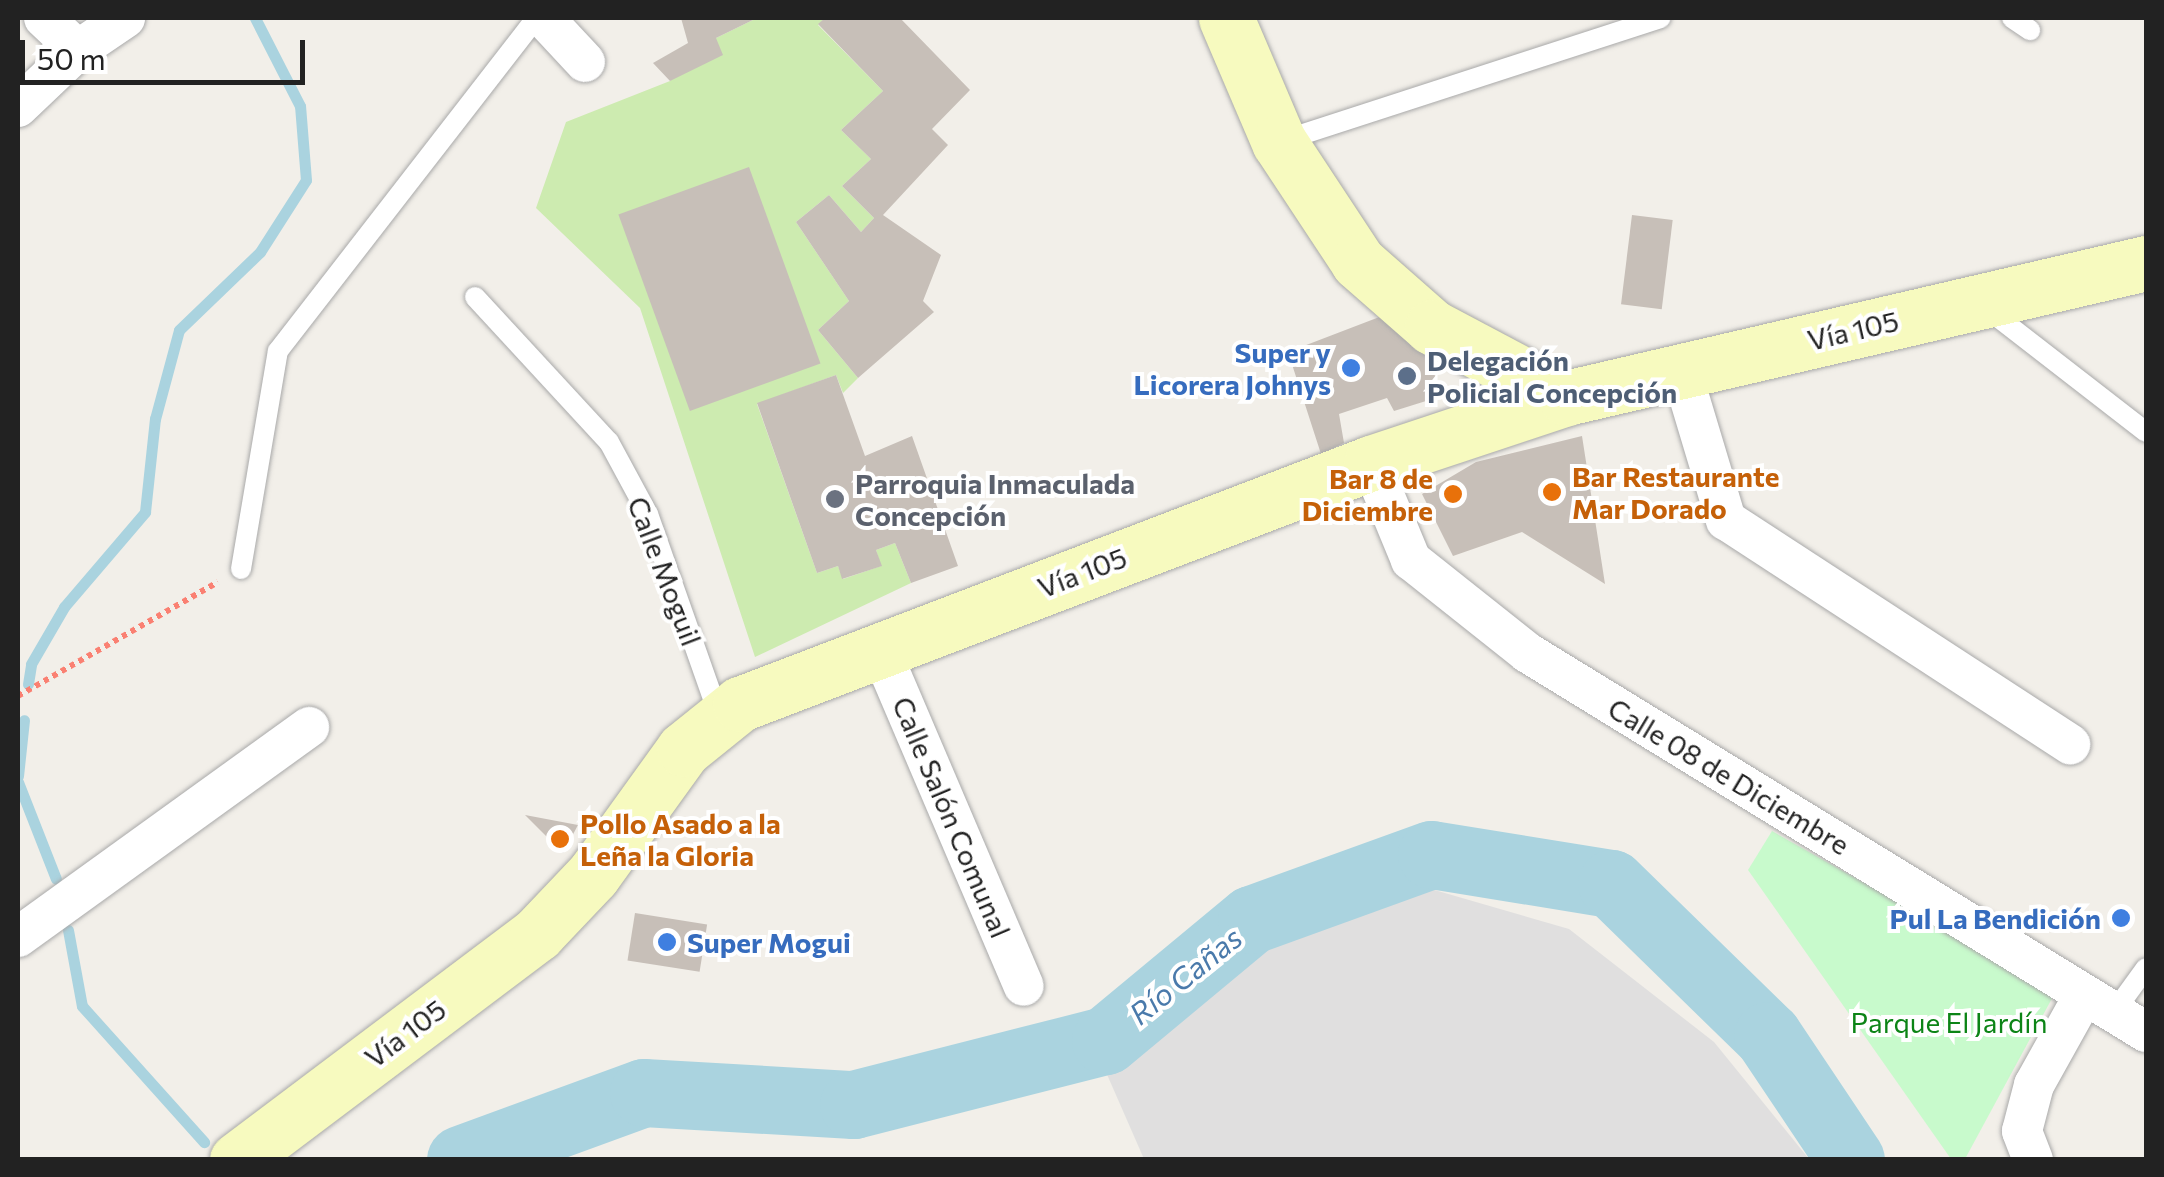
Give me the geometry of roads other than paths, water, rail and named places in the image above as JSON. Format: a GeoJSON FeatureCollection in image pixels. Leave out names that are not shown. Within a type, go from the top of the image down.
{"type":"FeatureCollection","features":[{"type":"Feature","properties":{"kind":"main road"},"geometry":{"type":"LineString","coordinates":[[1226,18],[1279,142],[1358,262],[1432,327],[1566,398]]}},
{"type":"Feature","properties":{"kind":"main road","name":"Vía 105"},"geometry":{"type":"LineString","coordinates":[[236,1160],[537,934],[593,875],[684,749],[740,704],[1371,463],[1566,398],[2146,263]]}},
{"type":"Feature","properties":{"kind":"street"},"geometry":{"type":"LineString","coordinates":[[44,18],[78,50]]}},
{"type":"Feature","properties":{"kind":"street"},"geometry":{"type":"LineString","coordinates":[[18,107],[78,50],[125,18]]}},
{"type":"Feature","properties":{"kind":"street"},"geometry":{"type":"LineString","coordinates":[[544,18],[585,62]]}},
{"type":"Feature","properties":{"kind":"street"},"geometry":{"type":"LineString","coordinates":[[1681,370],[1726,520],[2070,744]]}},
{"type":"Feature","properties":{"kind":"street","name":"Calle 08 de Diciembre"},"geometry":{"type":"LineString","coordinates":[[1371,463],[1411,560],[1528,653],[2115,1013]]}},
{"type":"Feature","properties":{"kind":"street","name":"Calle Salón Comunal"},"geometry":{"type":"LineString","coordinates":[[880,649],[1024,986]]}},
{"type":"Feature","properties":{"kind":"street"},"geometry":{"type":"LineString","coordinates":[[18,937],[38,916],[309,727]]}},
{"type":"Feature","properties":{"kind":"street"},"geometry":{"type":"LineString","coordinates":[[2034,1160],[2022,1132],[2034,1085],[2115,1013]]}},
{"type":"Feature","properties":{"kind":"lane"},"geometry":{"type":"LineString","coordinates":[[241,569],[278,351],[536,18]]}},
{"type":"Feature","properties":{"kind":"lane"},"geometry":{"type":"LineString","coordinates":[[1279,142],[1660,18]]}},
{"type":"Feature","properties":{"kind":"lane"},"geometry":{"type":"LineString","coordinates":[[2012,18],[2030,30]]}},
{"type":"Feature","properties":{"kind":"lane","name":"Calle Moguil"},"geometry":{"type":"LineString","coordinates":[[475,296],[609,442],[648,514],[720,720]]}},
{"type":"Feature","properties":{"kind":"lane"},"geometry":{"type":"LineString","coordinates":[[1978,302],[2146,432]]}},
{"type":"Feature","properties":{"kind":"lane"},"geometry":{"type":"LineString","coordinates":[[2115,1013],[2146,968]]}},
{"type":"Feature","properties":{"kind":"waterway"},"geometry":{"type":"LineString","coordinates":[[28,684],[31,664],[64,607],[145,512],[155,419],[179,330],[260,252],[306,180],[300,106],[255,18]]}},
{"type":"Feature","properties":{"kind":"waterway"},"geometry":{"type":"LineString","coordinates":[[18,776],[24,720]]}},
{"type":"Feature","properties":{"kind":"waterway"},"geometry":{"type":"LineString","coordinates":[[18,782],[56,879]]}},
{"type":"Feature","properties":{"kind":"waterway","name":"Río Cañas"},"geometry":{"type":"LineString","coordinates":[[461,1160],[644,1093],[854,1105],[1106,1041],[1252,920],[1432,855],[1612,884],[1768,1036],[1851,1160]]}},
{"type":"Feature","properties":{"kind":"waterway"},"geometry":{"type":"LineString","coordinates":[[68,930],[82,1006],[204,1142]]}},
{"type":"Feature","properties":{"kind":"place","name":"Super y Licorera Johnys"},"geometry":{"type":"Point","coordinates":[1351,368]}},
{"type":"Feature","properties":{"kind":"place","name":"Delegación Policial Concepción"},"geometry":{"type":"Point","coordinates":[1407,376]}},
{"type":"Feature","properties":{"kind":"place","name":"Bar Restaurante Mar Dorado"},"geometry":{"type":"Point","coordinates":[1552,492]}},
{"type":"Feature","properties":{"kind":"place","name":"Bar 8 de Diciembre"},"geometry":{"type":"Point","coordinates":[1453,494]}},
{"type":"Feature","properties":{"kind":"place","name":"Parroquia Inmaculada Concepción"},"geometry":{"type":"Point","coordinates":[835,499]}},
{"type":"Feature","properties":{"kind":"place","name":"Pollo Asado a la Leña la Gloria"},"geometry":{"type":"Point","coordinates":[560,839]}},
{"type":"Feature","properties":{"kind":"place","name":"Pul La Bendición"},"geometry":{"type":"Point","coordinates":[2121,918]}},
{"type":"Feature","properties":{"kind":"place","name":"Super Mogui"},"geometry":{"type":"Point","coordinates":[667,942]}},
{"type":"Feature","properties":{"kind":"park label","name":"Parque El Jardín"},"geometry":{"type":"Point","coordinates":[1949,1022]}}]}
